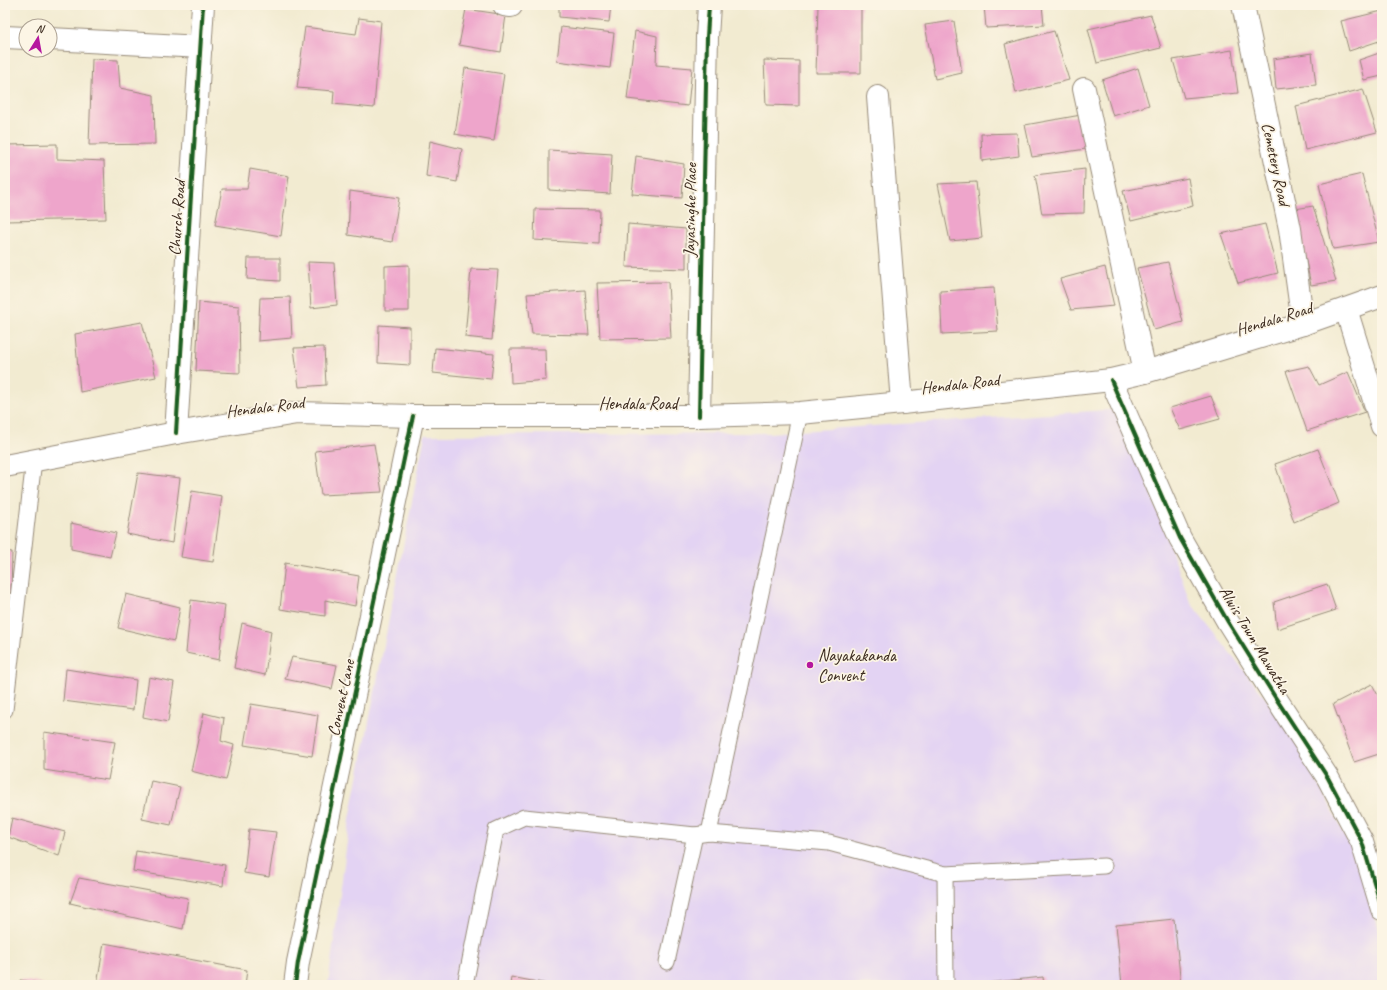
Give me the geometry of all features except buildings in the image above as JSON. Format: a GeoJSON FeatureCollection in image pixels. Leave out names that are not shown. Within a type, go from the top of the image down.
{"type":"FeatureCollection","features":[{"type":"Feature","properties":{"kind":"street","name":"Church Road"},"geometry":{"type":"LineString","coordinates":[[176,433],[203,5]]}},
{"type":"Feature","properties":{"kind":"street","name":"Jayasinghe Place"},"geometry":{"type":"LineString","coordinates":[[699,416],[706,37],[710,5]]}},
{"type":"Feature","properties":{"kind":"street","name":"Cemetery Road"},"geometry":{"type":"LineString","coordinates":[[1243,5],[1290,229],[1303,324]]}},
{"type":"Feature","properties":{"kind":"street"},"geometry":{"type":"LineString","coordinates":[[5,37],[18,38]]}},
{"type":"Feature","properties":{"kind":"street"},"geometry":{"type":"LineString","coordinates":[[58,39],[201,47]]}},
{"type":"Feature","properties":{"kind":"street"},"geometry":{"type":"LineString","coordinates":[[1084,89],[1145,372]]}},
{"type":"Feature","properties":{"kind":"street"},"geometry":{"type":"LineString","coordinates":[[878,97],[902,403]]}},
{"type":"Feature","properties":{"kind":"street","name":"Hendala Road"},"geometry":{"type":"LineString","coordinates":[[5,466],[176,433],[297,413],[413,416],[699,416],[800,413],[1112,380],[1145,372],[1303,324],[1382,296]]}},
{"type":"Feature","properties":{"kind":"street"},"geometry":{"type":"LineString","coordinates":[[1346,309],[1382,426]]}},
{"type":"Feature","properties":{"kind":"street","name":"Alwis Town Mawatha"},"geometry":{"type":"LineString","coordinates":[[1112,380],[1180,538],[1228,622],[1328,778],[1362,842],[1382,909]]}},
{"type":"Feature","properties":{"kind":"street","name":"Convent Lane"},"geometry":{"type":"LineString","coordinates":[[295,985],[298,962],[413,416]]}},
{"type":"Feature","properties":{"kind":"lane"},"geometry":{"type":"LineString","coordinates":[[667,962],[702,834],[800,413]]}},
{"type":"Feature","properties":{"kind":"lane"},"geometry":{"type":"LineString","coordinates":[[5,710],[34,460]]}},
{"type":"Feature","properties":{"kind":"lane"},"geometry":{"type":"LineString","coordinates":[[465,985],[496,830],[524,817],[702,834],[829,843],[945,874],[1104,866]]}},
{"type":"Feature","properties":{"kind":"lane"},"geometry":{"type":"LineString","coordinates":[[945,874],[946,985]]}},
{"type":"Feature","properties":{"kind":"shaded area","name":"Nayakakanda Convent"},"geometry":{"type":"Polygon","coordinates":[[[1121,409],[1190,602],[1290,729],[1361,866],[1382,941],[1382,985],[328,985],[350,819],[425,435],[771,433],[1121,409]]]}},
{"type":"Feature","properties":{"kind":"cycle path"},"geometry":{"type":"LineString","coordinates":[[176,433],[203,5]]}},
{"type":"Feature","properties":{"kind":"cycle path"},"geometry":{"type":"LineString","coordinates":[[699,416],[707,37],[709,5]]}},
{"type":"Feature","properties":{"kind":"cycle path"},"geometry":{"type":"LineString","coordinates":[[1111,380],[1180,538],[1228,622],[1328,778],[1362,842],[1382,909]]}},
{"type":"Feature","properties":{"kind":"cycle path"},"geometry":{"type":"LineString","coordinates":[[295,985],[298,962],[413,416]]}},
{"type":"Feature","properties":{"kind":"place","name":"Nayakakanda Convent"},"geometry":{"type":"Point","coordinates":[810,665]}}]}
